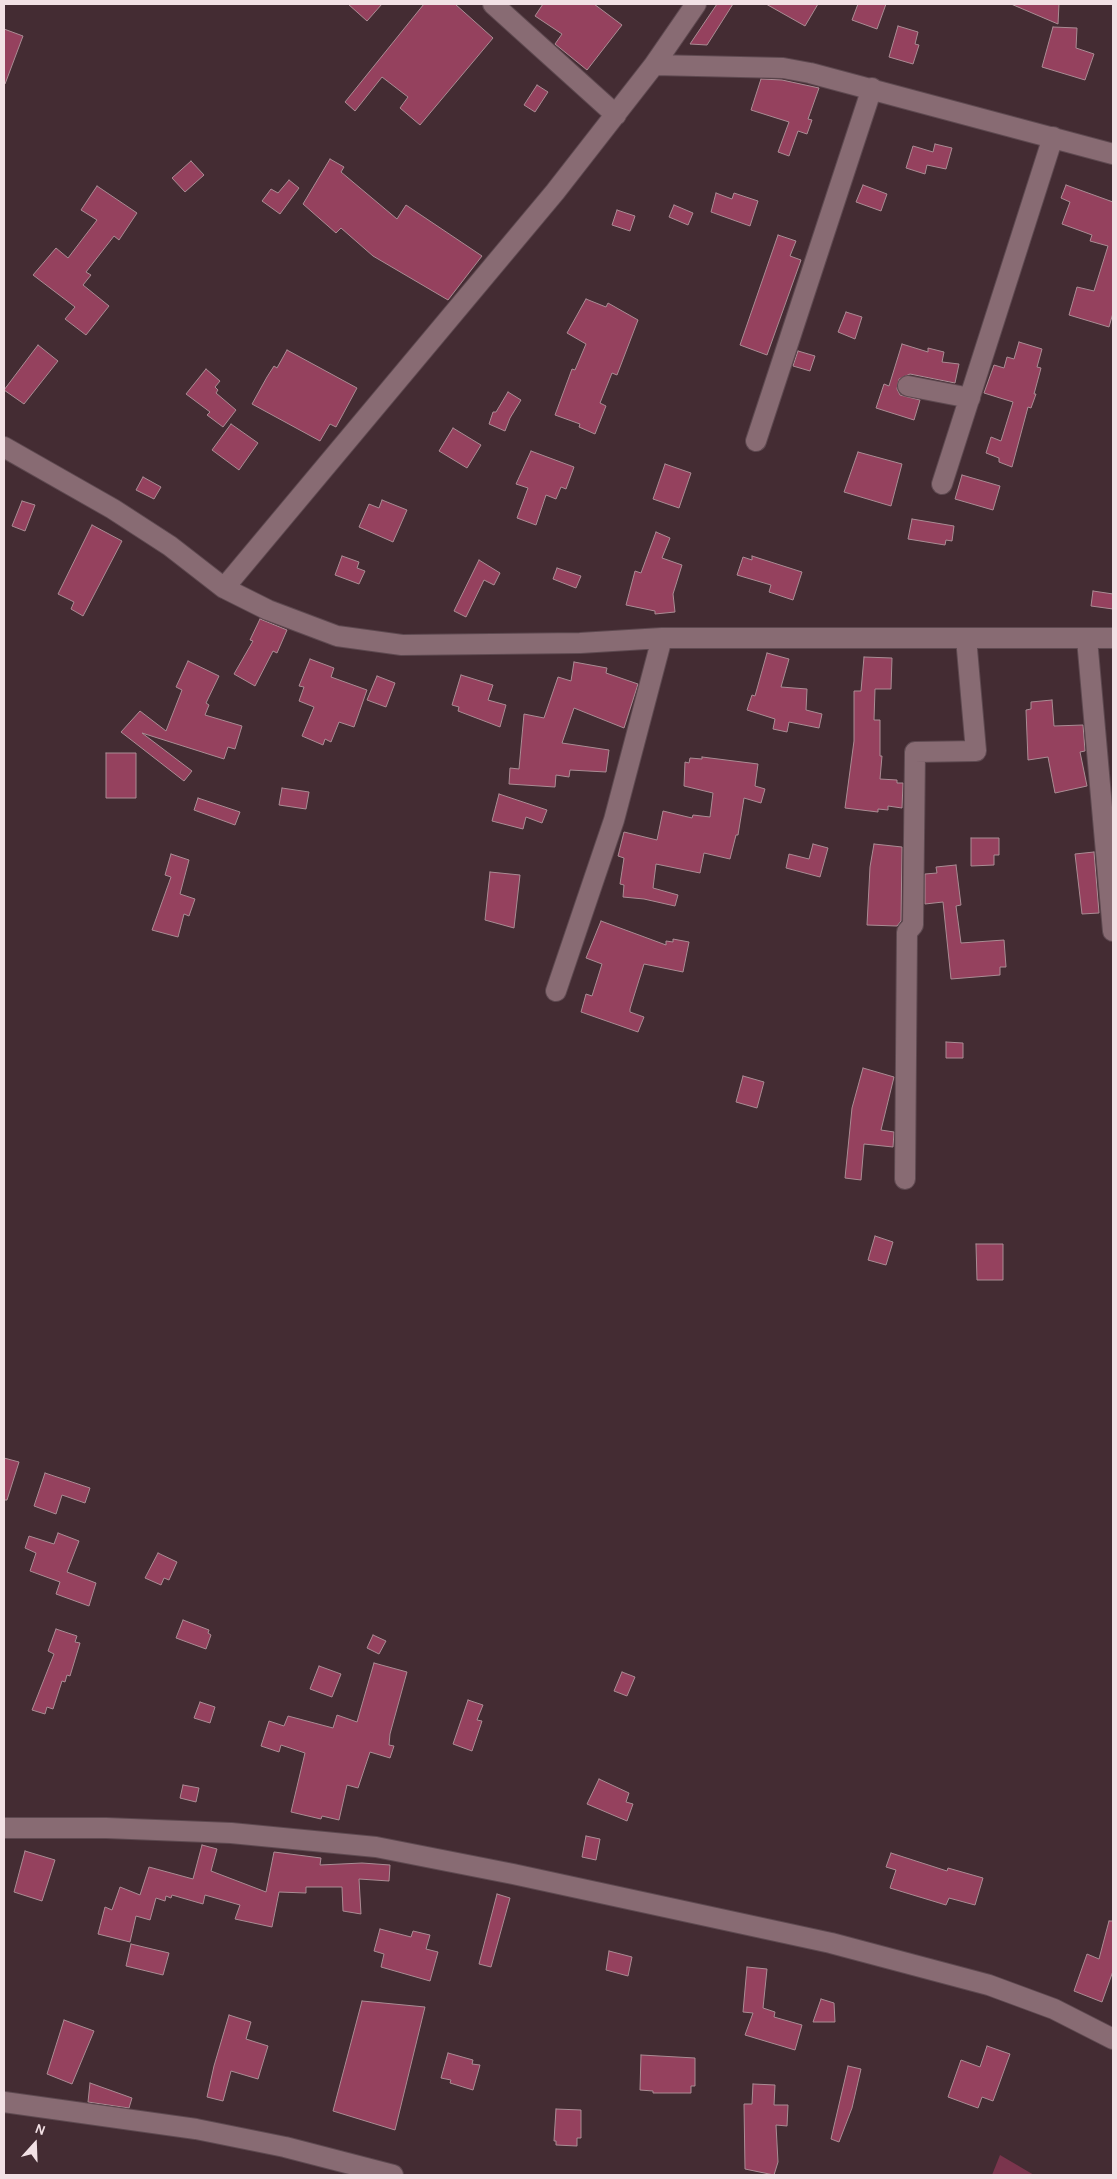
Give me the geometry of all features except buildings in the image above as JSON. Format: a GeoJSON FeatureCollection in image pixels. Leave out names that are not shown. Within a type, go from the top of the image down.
{"type":"FeatureCollection","features":[{"type":"Feature","properties":{"kind":"street"},"geometry":{"type":"LineString","coordinates":[[493,4],[616,115]]}},
{"type":"Feature","properties":{"kind":"street"},"geometry":{"type":"LineString","coordinates":[[224,588],[555,192],[654,65],[696,4]]}},
{"type":"Feature","properties":{"kind":"street"},"geometry":{"type":"LineString","coordinates":[[654,65],[783,68],[872,88],[1113,154]]}},
{"type":"Feature","properties":{"kind":"street"},"geometry":{"type":"LineString","coordinates":[[756,441],[872,88]]}},
{"type":"Feature","properties":{"kind":"street"},"geometry":{"type":"LineString","coordinates":[[942,484],[1053,138]]}},
{"type":"Feature","properties":{"kind":"street"},"geometry":{"type":"LineString","coordinates":[[908,386],[970,398]]}},
{"type":"Feature","properties":{"kind":"street"},"geometry":{"type":"LineString","coordinates":[[4,447],[112,509],[170,546],[224,588],[268,610],[337,636],[402,645],[580,643],[662,638],[1113,638]]}},
{"type":"Feature","properties":{"kind":"street"},"geometry":{"type":"LineString","coordinates":[[556,991],[614,820],[662,638]]}},
{"type":"Feature","properties":{"kind":"street"},"geometry":{"type":"LineString","coordinates":[[905,1179],[907,932],[913,925],[915,752],[976,751],[966,638]]}},
{"type":"Feature","properties":{"kind":"street"},"geometry":{"type":"LineString","coordinates":[[1087,639],[1113,931]]}},
{"type":"Feature","properties":{"kind":"street"},"geometry":{"type":"LineString","coordinates":[[4,1828],[106,1828],[231,1833],[376,1847],[513,1874],[831,1943],[989,1985],[1054,2009],[1113,2039]]}},
{"type":"Feature","properties":{"kind":"street"},"geometry":{"type":"LineString","coordinates":[[4,2102],[196,2129],[285,2147],[356,2171],[393,2175]]}},
{"type":"Feature","properties":{"kind":"shaded area"},"geometry":{"type":"Polygon","coordinates":[[[1000,2155],[1034,2175],[992,2175],[1000,2155]]]}}]}
